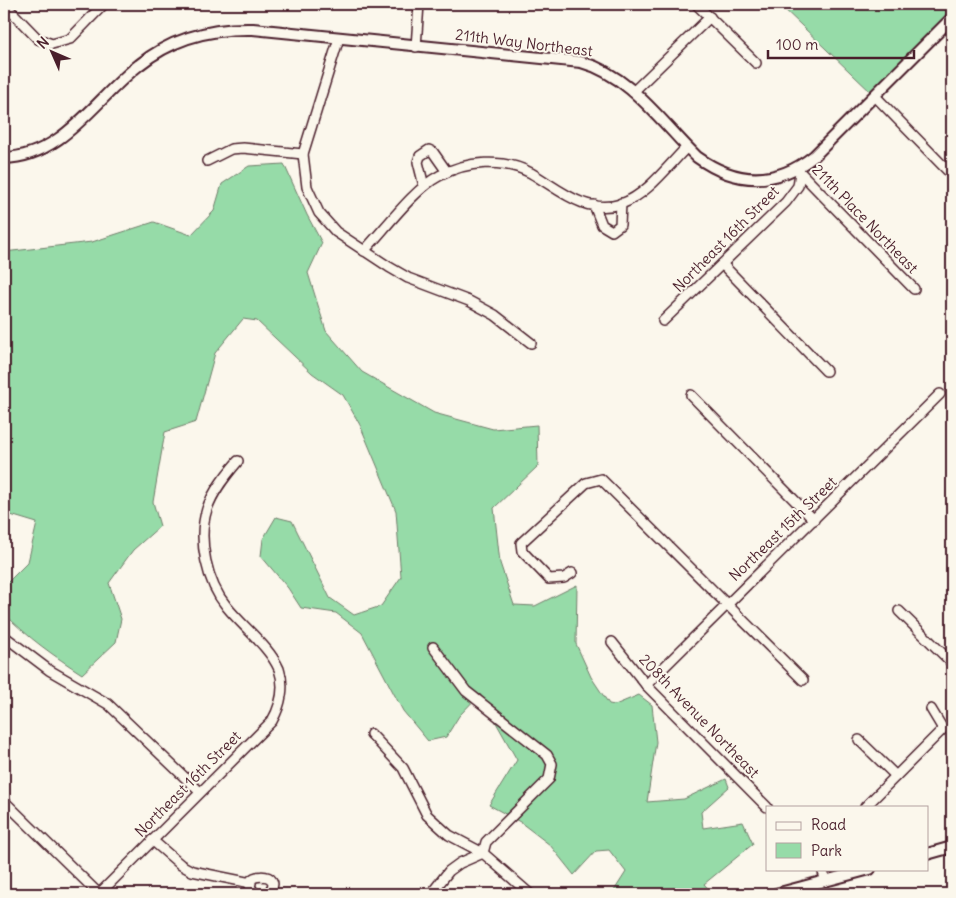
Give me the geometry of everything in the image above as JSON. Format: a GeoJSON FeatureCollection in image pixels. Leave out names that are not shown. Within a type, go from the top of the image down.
{"type":"FeatureCollection","features":[{"type":"Feature","properties":{"kind":"street"},"geometry":{"type":"LineString","coordinates":[[4,4],[26,24],[38,39],[52,44],[70,39],[104,4]]}},
{"type":"Feature","properties":{"kind":"street"},"geometry":{"type":"LineString","coordinates":[[416,47],[419,4]]}},
{"type":"Feature","properties":{"kind":"street"},"geometry":{"type":"LineString","coordinates":[[696,4],[756,63]]}},
{"type":"Feature","properties":{"kind":"street"},"geometry":{"type":"LineString","coordinates":[[633,92],[710,18]]}},
{"type":"Feature","properties":{"kind":"street","name":"Northeast 16th Street"},"geometry":{"type":"LineString","coordinates":[[663,322],[795,192],[799,169],[952,18]]}},
{"type":"Feature","properties":{"kind":"street","name":"211th Way Northeast"},"geometry":{"type":"LineString","coordinates":[[4,158],[34,153],[63,136],[138,65],[152,55],[186,37],[232,28],[581,62],[609,72],[633,92],[687,147],[709,166],[725,174],[743,178],[773,177],[799,169]]}},
{"type":"Feature","properties":{"kind":"street"},"geometry":{"type":"LineString","coordinates":[[339,38],[303,154],[307,187],[319,213],[336,232],[408,278],[450,293],[495,316],[531,343]]}},
{"type":"Feature","properties":{"kind":"street"},"geometry":{"type":"LineString","coordinates":[[875,96],[952,174]]}},
{"type":"Feature","properties":{"kind":"street"},"geometry":{"type":"LineString","coordinates":[[364,251],[424,186],[447,172],[481,164],[500,163],[530,172],[579,203],[594,205],[621,204],[648,186],[687,147]]}},
{"type":"Feature","properties":{"kind":"street"},"geometry":{"type":"LineString","coordinates":[[207,161],[231,149],[243,148],[303,154]]}},
{"type":"Feature","properties":{"kind":"street"},"geometry":{"type":"LineString","coordinates":[[424,186],[418,162],[424,152],[428,150],[433,152],[447,172]]}},
{"type":"Feature","properties":{"kind":"street","name":"211th Place Northeast"},"geometry":{"type":"LineString","coordinates":[[799,169],[914,290]]}},
{"type":"Feature","properties":{"kind":"street"},"geometry":{"type":"LineString","coordinates":[[594,205],[602,225],[612,231],[620,225],[621,204]]}},
{"type":"Feature","properties":{"kind":"street"},"geometry":{"type":"LineString","coordinates":[[722,264],[826,371]]}},
{"type":"Feature","properties":{"kind":"street","name":"Northeast 15th Street"},"geometry":{"type":"LineString","coordinates":[[646,685],[940,394]]}},
{"type":"Feature","properties":{"kind":"street"},"geometry":{"type":"LineString","coordinates":[[691,395],[814,520]]}},
{"type":"Feature","properties":{"kind":"street","name":"Northeast 16th Street"},"geometry":{"type":"LineString","coordinates":[[99,894],[272,721],[277,711],[282,686],[275,662],[219,597],[208,569],[204,527],[207,510],[214,493],[238,460]]}},
{"type":"Feature","properties":{"kind":"street"},"geometry":{"type":"LineString","coordinates":[[572,573],[564,578],[549,579],[522,551],[522,543],[586,483],[598,478],[606,482],[803,680]]}},
{"type":"Feature","properties":{"kind":"street"},"geometry":{"type":"LineString","coordinates":[[899,611],[952,663]]}},
{"type":"Feature","properties":{"kind":"street"},"geometry":{"type":"LineString","coordinates":[[4,636],[49,670],[108,704],[200,792]]}},
{"type":"Feature","properties":{"kind":"street","name":"208th Avenue Northeast"},"geometry":{"type":"LineString","coordinates":[[612,642],[646,685],[766,806]]}},
{"type":"Feature","properties":{"kind":"street"},"geometry":{"type":"LineString","coordinates":[[433,647],[466,691],[547,755],[552,764],[549,779],[486,842],[484,853]]}},
{"type":"Feature","properties":{"kind":"street"},"geometry":{"type":"LineString","coordinates":[[866,806],[943,729],[931,709]]}},
{"type":"Feature","properties":{"kind":"street"},"geometry":{"type":"LineString","coordinates":[[371,734],[403,768],[427,814],[449,835],[484,853],[530,894]]}},
{"type":"Feature","properties":{"kind":"street"},"geometry":{"type":"LineString","coordinates":[[859,740],[896,776]]}},
{"type":"Feature","properties":{"kind":"street"},"geometry":{"type":"LineString","coordinates":[[4,801],[99,894]]}},
{"type":"Feature","properties":{"kind":"street"},"geometry":{"type":"LineString","coordinates":[[152,840],[181,865],[192,871],[251,882]]}},
{"type":"Feature","properties":{"kind":"street"},"geometry":{"type":"LineString","coordinates":[[928,854],[952,847]]}},
{"type":"Feature","properties":{"kind":"street"},"geometry":{"type":"LineString","coordinates":[[431,894],[449,871],[460,863],[484,853]]}},
{"type":"Feature","properties":{"kind":"street"},"geometry":{"type":"LineString","coordinates":[[822,870],[826,881]]}},
{"type":"Feature","properties":{"kind":"street"},"geometry":{"type":"LineString","coordinates":[[776,894],[866,870]]}},
{"type":"Feature","properties":{"kind":"street"},"geometry":{"type":"LineString","coordinates":[[256,894],[252,889],[251,882],[255,877],[265,876],[271,883],[269,894]]}},
{"type":"Feature","properties":{"kind":"green space"},"geometry":{"type":"Polygon","coordinates":[[[779,4],[952,4],[952,18],[875,96],[779,4]]]}},
{"type":"Feature","properties":{"kind":"green space"},"geometry":{"type":"Polygon","coordinates":[[[284,164],[322,243],[308,273],[326,331],[362,372],[434,413],[493,429],[537,425],[538,466],[494,508],[500,563],[514,605],[535,606],[577,585],[576,644],[591,677],[609,704],[615,705],[639,695],[652,705],[656,742],[647,802],[684,799],[726,779],[729,787],[701,812],[703,828],[743,822],[753,844],[704,884],[713,894],[612,894],[626,872],[609,850],[596,851],[574,875],[550,845],[520,822],[489,805],[517,760],[480,694],[459,716],[446,737],[428,741],[403,711],[362,633],[336,613],[301,608],[288,588],[261,556],[263,539],[276,517],[292,521],[330,598],[354,615],[381,606],[401,577],[396,511],[360,425],[343,395],[312,373],[257,321],[243,319],[215,353],[196,422],[165,432],[153,502],[160,526],[133,550],[109,583],[121,619],[116,642],[82,674],[41,646],[4,613],[4,586],[28,562],[37,523],[4,513],[4,252],[92,242],[154,222],[191,235],[214,211],[222,184],[249,166],[284,164]]]}}]}
